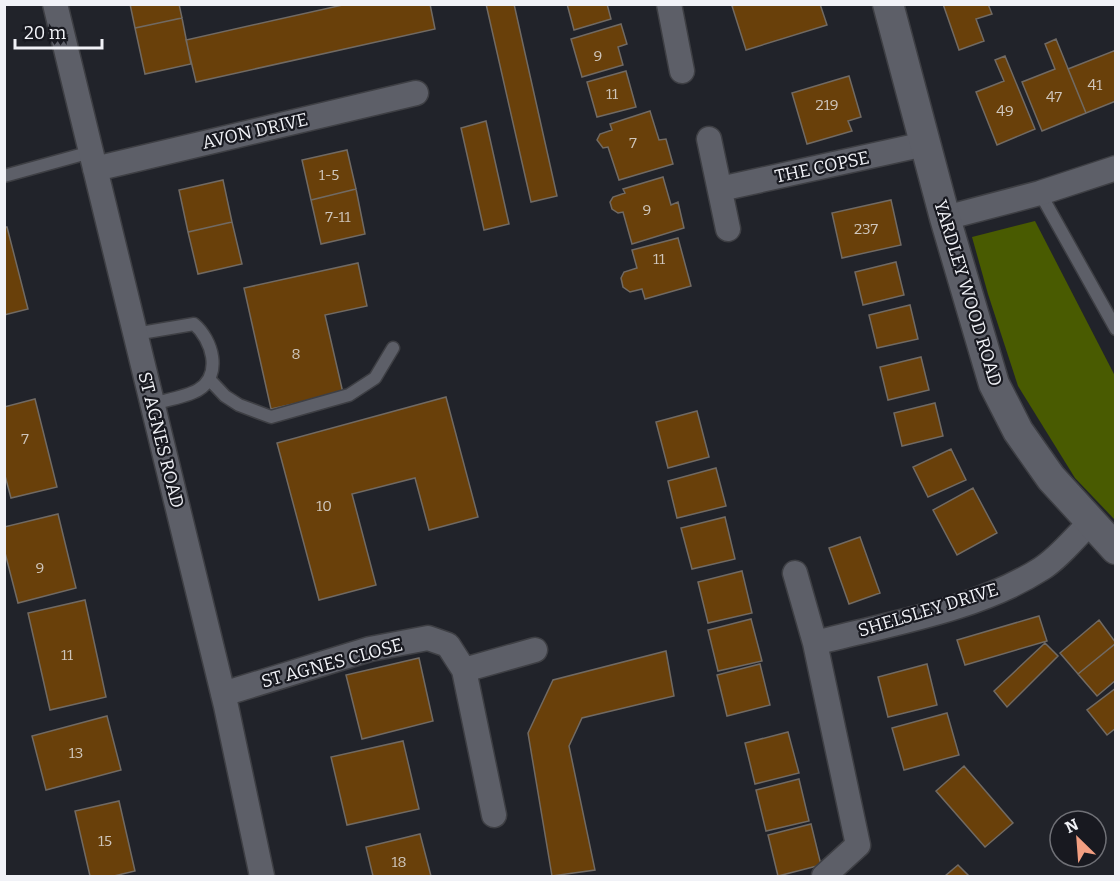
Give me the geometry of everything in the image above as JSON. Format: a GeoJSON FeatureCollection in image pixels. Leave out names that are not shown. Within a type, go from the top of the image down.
{"type":"FeatureCollection","features":[{"type":"Feature","properties":{"kind":"street","name":"ST AGNES ROAD"},"geometry":{"type":"LineString","coordinates":[[55,4],[223,694],[262,876]]}},
{"type":"Feature","properties":{"kind":"street"},"geometry":{"type":"LineString","coordinates":[[669,4],[682,71]]}},
{"type":"Feature","properties":{"kind":"street","name":"YARDLEY WOOD ROAD"},"geometry":{"type":"LineString","coordinates":[[888,4],[945,219],[994,384],[1018,431],[1051,478],[1116,549]]}},
{"type":"Feature","properties":{"kind":"street","name":"AVON DRIVE"},"geometry":{"type":"LineString","coordinates":[[93,160],[416,93]]}},
{"type":"Feature","properties":{"kind":"street"},"geometry":{"type":"LineString","coordinates":[[709,139],[728,229]]}},
{"type":"Feature","properties":{"kind":"street","name":"THE COPSE"},"geometry":{"type":"LineString","coordinates":[[720,189],[925,144]]}},
{"type":"Feature","properties":{"kind":"street"},"geometry":{"type":"LineString","coordinates":[[945,219],[1040,193],[1116,168]]}},
{"type":"Feature","properties":{"kind":"street","name":"SHELSLEY DRIVE"},"geometry":{"type":"LineString","coordinates":[[815,643],[946,609],[999,590],[1042,569],[1091,522]]}},
{"type":"Feature","properties":{"kind":"street"},"geometry":{"type":"LineString","coordinates":[[795,573],[815,643],[858,845],[824,876]]}},
{"type":"Feature","properties":{"kind":"street","name":"ST AGNES CLOSE"},"geometry":{"type":"LineString","coordinates":[[223,694],[370,649],[428,638],[448,645],[464,670],[494,815]]}},
{"type":"Feature","properties":{"kind":"street"},"geometry":{"type":"LineString","coordinates":[[464,670],[535,650]]}},
{"type":"Feature","properties":{"kind":"lane"},"geometry":{"type":"LineString","coordinates":[[4,176],[93,160]]}},
{"type":"Feature","properties":{"kind":"lane"},"geometry":{"type":"LineString","coordinates":[[1040,193],[1116,329]]}},
{"type":"Feature","properties":{"kind":"lane"},"geometry":{"type":"LineString","coordinates":[[135,333],[195,324],[203,331],[213,357],[214,366],[209,379],[198,390],[152,404]]}},
{"type":"Feature","properties":{"kind":"lane"},"geometry":{"type":"LineString","coordinates":[[209,379],[225,396],[239,405],[271,417],[349,395],[375,378],[393,348]]}},
{"type":"Feature","properties":{"kind":"green space"},"geometry":{"type":"Polygon","coordinates":[[[1035,221],[1115,376],[1115,520],[1075,478],[1018,386],[972,237],[1035,221]]]}},
{"type":"Feature","properties":{"kind":"building"},"geometry":{"type":"Polygon","coordinates":[[[130,4],[179,4],[182,18],[135,28],[130,4]]]}},
{"type":"Feature","properties":{"kind":"building"},"geometry":{"type":"Polygon","coordinates":[[[347,4],[430,4],[435,29],[196,82],[186,40],[347,4]]]}},
{"type":"Feature","properties":{"kind":"building"},"geometry":{"type":"Polygon","coordinates":[[[486,4],[514,4],[557,196],[531,202],[486,4]]]}},
{"type":"Feature","properties":{"kind":"building"},"geometry":{"type":"Polygon","coordinates":[[[567,4],[607,4],[611,19],[574,30],[567,4]]]}},
{"type":"Feature","properties":{"kind":"building"},"geometry":{"type":"Polygon","coordinates":[[[736,4],[820,4],[827,25],[746,50],[732,6],[736,4]]]}},
{"type":"Feature","properties":{"kind":"building"},"geometry":{"type":"Polygon","coordinates":[[[943,4],[988,4],[992,14],[976,19],[984,41],[959,50],[943,4]]]}},
{"type":"Feature","properties":{"kind":"building"},"geometry":{"type":"Polygon","coordinates":[[[182,18],[191,64],[145,74],[135,28],[182,18]]]}},
{"type":"Feature","properties":{"kind":"building"},"geometry":{"type":"Polygon","coordinates":[[[621,24],[627,44],[618,47],[623,65],[582,77],[571,39],[621,24]]]}},
{"type":"Feature","properties":{"kind":"building"},"geometry":{"type":"Polygon","coordinates":[[[1056,39],[1086,113],[1042,131],[1022,82],[1055,69],[1045,44],[1056,39]]]}},
{"type":"Feature","properties":{"kind":"building"},"geometry":{"type":"Polygon","coordinates":[[[1116,50],[1116,101],[1086,113],[1068,69],[1116,50]]]}},
{"type":"Feature","properties":{"kind":"building"},"geometry":{"type":"Polygon","coordinates":[[[1005,56],[1035,129],[997,145],[976,92],[1004,81],[995,60],[1005,56]]]}},
{"type":"Feature","properties":{"kind":"building"},"geometry":{"type":"Polygon","coordinates":[[[626,71],[636,107],[597,117],[587,82],[626,71]]]}},
{"type":"Feature","properties":{"kind":"building"},"geometry":{"type":"Polygon","coordinates":[[[849,76],[861,117],[848,121],[852,131],[807,144],[792,93],[849,76]]]}},
{"type":"Feature","properties":{"kind":"building"},"geometry":{"type":"Polygon","coordinates":[[[650,111],[659,140],[666,139],[673,164],[619,180],[608,147],[603,148],[597,140],[600,134],[612,130],[610,124],[650,111]]]}},
{"type":"Feature","properties":{"kind":"building"},"geometry":{"type":"Polygon","coordinates":[[[486,121],[509,224],[484,230],[461,128],[486,121]]]}},
{"type":"Feature","properties":{"kind":"building"},"geometry":{"type":"Polygon","coordinates":[[[347,150],[356,189],[311,200],[302,160],[347,150]]]}},
{"type":"Feature","properties":{"kind":"building"},"geometry":{"type":"Polygon","coordinates":[[[663,177],[671,205],[678,202],[684,228],[632,244],[623,212],[618,213],[612,209],[610,202],[613,197],[625,193],[623,189],[663,177]]]}},
{"type":"Feature","properties":{"kind":"building"},"geometry":{"type":"Polygon","coordinates":[[[223,180],[232,222],[188,232],[179,190],[223,180]]]}},
{"type":"Feature","properties":{"kind":"building"},"geometry":{"type":"Polygon","coordinates":[[[356,189],[365,234],[321,244],[311,200],[356,189]]]}},
{"type":"Feature","properties":{"kind":"building"},"geometry":{"type":"Polygon","coordinates":[[[891,200],[901,245],[842,258],[832,213],[891,200]]]}},
{"type":"Feature","properties":{"kind":"building"},"geometry":{"type":"Polygon","coordinates":[[[232,222],[242,264],[198,274],[188,232],[232,222]]]}},
{"type":"Feature","properties":{"kind":"building"},"geometry":{"type":"Polygon","coordinates":[[[4,227],[7,227],[28,309],[4,315],[4,227]]]}},
{"type":"Feature","properties":{"kind":"building"},"geometry":{"type":"Polygon","coordinates":[[[678,238],[691,286],[645,299],[642,289],[630,292],[623,287],[621,278],[624,272],[637,268],[632,250],[678,238]]]}},
{"type":"Feature","properties":{"kind":"building"},"geometry":{"type":"Polygon","coordinates":[[[896,262],[904,295],[863,305],[855,272],[896,262]]]}},
{"type":"Feature","properties":{"kind":"building"},"geometry":{"type":"Polygon","coordinates":[[[358,263],[367,306],[325,315],[343,393],[271,409],[244,288],[358,263]]]}},
{"type":"Feature","properties":{"kind":"building"},"geometry":{"type":"Polygon","coordinates":[[[910,305],[918,339],[877,348],[869,315],[910,305]]]}},
{"type":"Feature","properties":{"kind":"building"},"geometry":{"type":"Polygon","coordinates":[[[921,357],[929,390],[888,400],[880,367],[921,357]]]}},
{"type":"Feature","properties":{"kind":"building"},"geometry":{"type":"Polygon","coordinates":[[[446,397],[478,517],[429,530],[415,478],[352,494],[376,585],[319,600],[277,443],[446,397]]]}},
{"type":"Feature","properties":{"kind":"building"},"geometry":{"type":"Polygon","coordinates":[[[35,399],[57,487],[11,498],[4,472],[4,407],[35,399]]]}},
{"type":"Feature","properties":{"kind":"building"},"geometry":{"type":"Polygon","coordinates":[[[935,403],[943,436],[902,446],[894,413],[935,403]]]}},
{"type":"Feature","properties":{"kind":"building"},"geometry":{"type":"Polygon","coordinates":[[[697,411],[709,457],[668,468],[656,422],[697,411]]]}},
{"type":"Feature","properties":{"kind":"building"},"geometry":{"type":"Polygon","coordinates":[[[951,449],[966,480],[928,497],[913,467],[951,449]]]}},
{"type":"Feature","properties":{"kind":"building"},"geometry":{"type":"Polygon","coordinates":[[[716,468],[726,506],[677,518],[668,481],[716,468]]]}},
{"type":"Feature","properties":{"kind":"building"},"geometry":{"type":"Polygon","coordinates":[[[973,488],[997,533],[957,555],[933,510],[973,488]]]}},
{"type":"Feature","properties":{"kind":"building"},"geometry":{"type":"Polygon","coordinates":[[[58,514],[76,588],[18,603],[4,549],[4,527],[58,514]]]}},
{"type":"Feature","properties":{"kind":"building"},"geometry":{"type":"Polygon","coordinates":[[[725,517],[735,559],[692,569],[681,528],[725,517]]]}},
{"type":"Feature","properties":{"kind":"building"},"geometry":{"type":"Polygon","coordinates":[[[860,537],[880,593],[849,604],[829,548],[860,537]]]}},
{"type":"Feature","properties":{"kind":"building"},"geometry":{"type":"Polygon","coordinates":[[[742,571],[752,613],[708,623],[698,582],[742,571]]]}},
{"type":"Feature","properties":{"kind":"building"},"geometry":{"type":"Polygon","coordinates":[[[85,600],[106,697],[50,710],[28,613],[85,600]]]}},
{"type":"Feature","properties":{"kind":"building"},"geometry":{"type":"Polygon","coordinates":[[[1039,616],[1047,641],[965,665],[957,640],[1039,616]]]}},
{"type":"Feature","properties":{"kind":"building"},"geometry":{"type":"Polygon","coordinates":[[[751,619],[762,661],[718,671],[708,630],[751,619]]]}},
{"type":"Feature","properties":{"kind":"building"},"geometry":{"type":"Polygon","coordinates":[[[1099,620],[1116,643],[1078,674],[1060,653],[1099,620]]]}},
{"type":"Feature","properties":{"kind":"building"},"geometry":{"type":"Polygon","coordinates":[[[1045,643],[1058,656],[1007,707],[994,691],[1045,643]]]}},
{"type":"Feature","properties":{"kind":"building"},"geometry":{"type":"Polygon","coordinates":[[[1116,643],[1116,680],[1097,696],[1078,674],[1116,643]]]}},
{"type":"Feature","properties":{"kind":"building"},"geometry":{"type":"Polygon","coordinates":[[[666,651],[674,696],[582,718],[569,746],[595,870],[552,876],[528,733],[553,680],[666,651]]]}},
{"type":"Feature","properties":{"kind":"building"},"geometry":{"type":"Polygon","coordinates":[[[419,658],[433,721],[362,739],[346,675],[419,658]]]}},
{"type":"Feature","properties":{"kind":"building"},"geometry":{"type":"Polygon","coordinates":[[[760,664],[770,705],[727,716],[717,675],[760,664]]]}},
{"type":"Feature","properties":{"kind":"building"},"geometry":{"type":"Polygon","coordinates":[[[927,664],[937,705],[888,717],[878,677],[927,664]]]}},
{"type":"Feature","properties":{"kind":"building"},"geometry":{"type":"Polygon","coordinates":[[[1116,688],[1116,728],[1107,735],[1087,710],[1116,688]]]}},
{"type":"Feature","properties":{"kind":"building"},"geometry":{"type":"Polygon","coordinates":[[[947,713],[959,755],[904,770],[892,728],[947,713]]]}},
{"type":"Feature","properties":{"kind":"building"},"geometry":{"type":"Polygon","coordinates":[[[107,716],[121,770],[46,790],[32,736],[107,716]]]}},
{"type":"Feature","properties":{"kind":"building"},"geometry":{"type":"Polygon","coordinates":[[[788,732],[799,773],[755,784],[745,743],[788,732]]]}},
{"type":"Feature","properties":{"kind":"building"},"geometry":{"type":"Polygon","coordinates":[[[403,741],[419,809],[347,825],[331,757],[403,741]]]}},
{"type":"Feature","properties":{"kind":"building"},"geometry":{"type":"Polygon","coordinates":[[[964,766],[1013,823],[985,847],[936,791],[964,766]]]}},
{"type":"Feature","properties":{"kind":"building"},"geometry":{"type":"Polygon","coordinates":[[[799,779],[809,821],[766,831],[756,790],[799,779]]]}},
{"type":"Feature","properties":{"kind":"building"},"geometry":{"type":"Polygon","coordinates":[[[119,801],[135,871],[114,876],[90,876],[75,811],[119,801]]]}},
{"type":"Feature","properties":{"kind":"building"},"geometry":{"type":"Polygon","coordinates":[[[811,824],[821,865],[778,876],[768,835],[811,824]]]}},
{"type":"Feature","properties":{"kind":"building"},"geometry":{"type":"Polygon","coordinates":[[[420,834],[431,876],[373,876],[366,847],[420,834]]]}},
{"type":"Feature","properties":{"kind":"building"},"geometry":{"type":"Polygon","coordinates":[[[958,865],[969,876],[945,876],[958,865]]]}}]}
